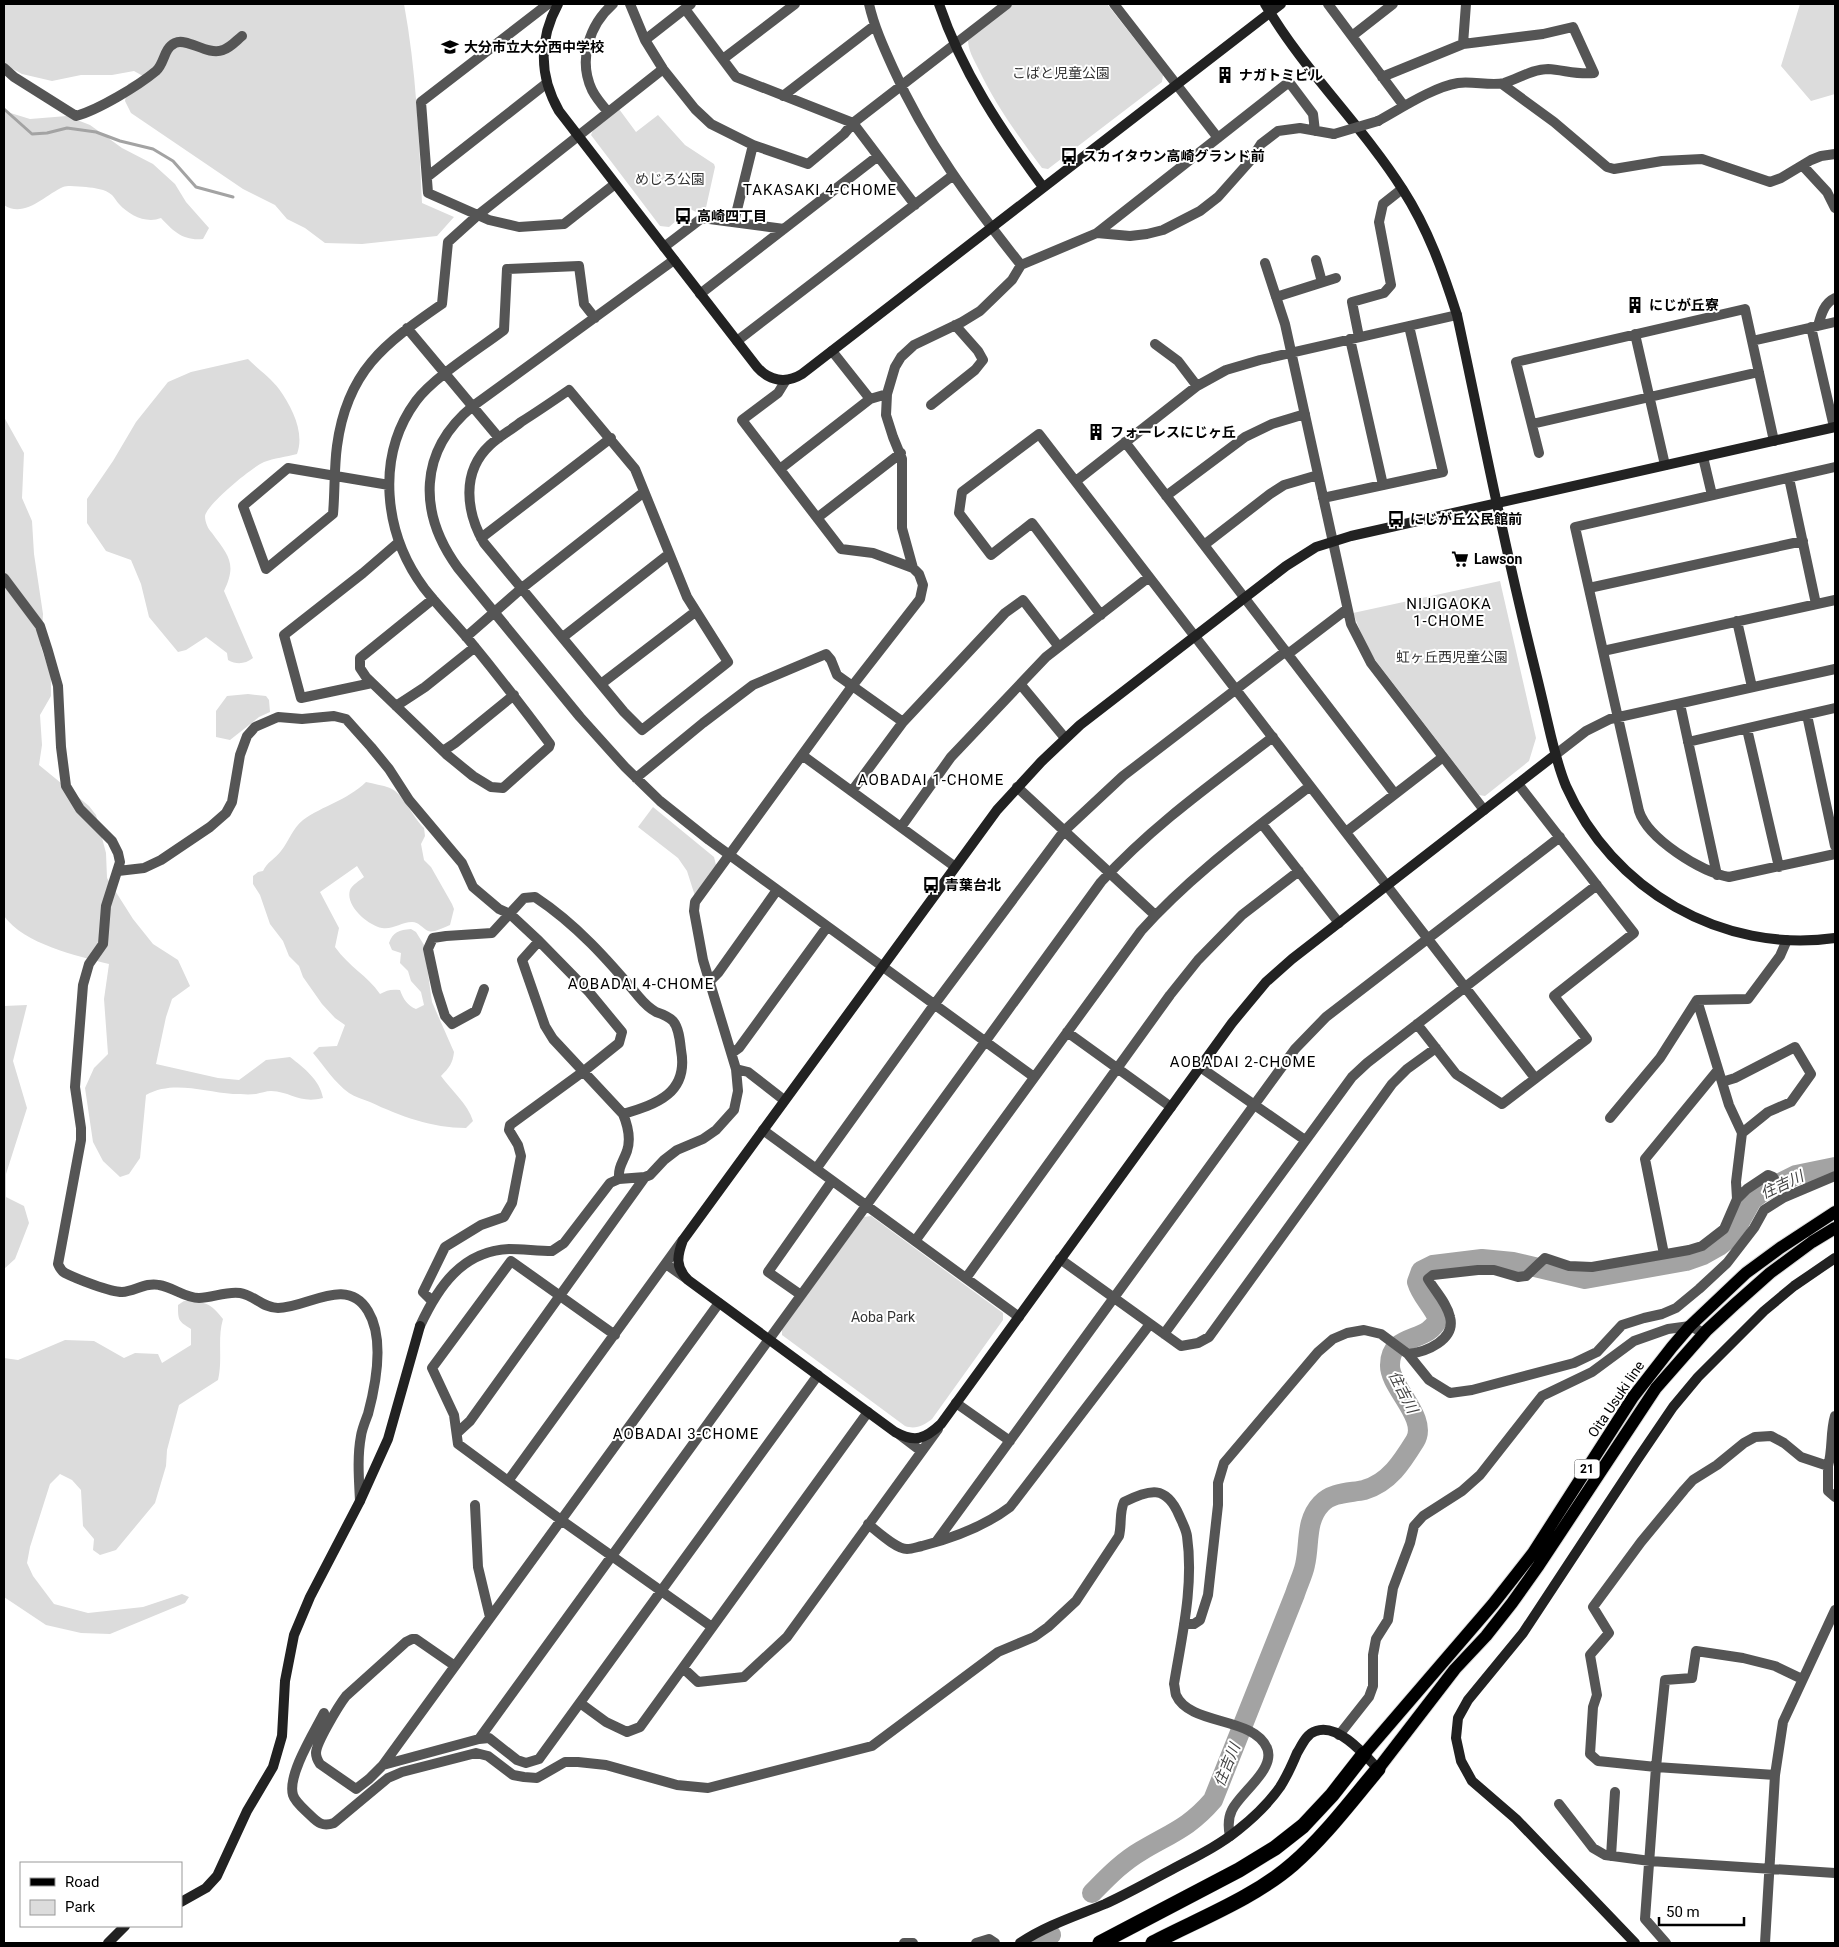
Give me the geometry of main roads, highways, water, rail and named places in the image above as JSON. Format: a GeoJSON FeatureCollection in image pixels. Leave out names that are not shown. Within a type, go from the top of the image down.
{"type":"FeatureCollection","features":[{"type":"Feature","properties":{"kind":"highway"},"geometry":{"type":"LineString","coordinates":[[1100,1943],[1239,1870],[1274,1848],[1303,1826],[1332,1796],[1364,1754]]}},
{"type":"Feature","properties":{"kind":"highway"},"geometry":{"type":"LineString","coordinates":[[1153,1943],[1259,1889],[1293,1864],[1329,1827],[1378,1769]]}},
{"type":"Feature","properties":{"kind":"main road","name":"Oita Usuki line"},"geometry":{"type":"LineString","coordinates":[[1364,1754],[1493,1604],[1533,1553],[1633,1397],[1690,1326],[1746,1273],[1835,1212]]}},
{"type":"Feature","properties":{"kind":"main road","name":"Oita Usuki line"},"geometry":{"type":"LineString","coordinates":[[1378,1769],[1455,1669],[1486,1636],[1512,1602],[1656,1388],[1704,1333],[1770,1274],[1812,1242],[1835,1228]]}},
{"type":"Feature","properties":{"kind":"waterway"},"geometry":{"type":"LineString","coordinates":[[4,109],[32,134],[47,133],[67,128],[96,132],[120,141],[153,149],[173,161],[196,187],[233,197]]}},
{"type":"Feature","properties":{"kind":"waterway","name":"住吉川"},"geometry":{"type":"LineString","coordinates":[[1092,1893],[1127,1860],[1188,1824],[1213,1800],[1302,1576],[1312,1518],[1321,1504],[1330,1497],[1373,1487],[1388,1477],[1400,1464],[1415,1441],[1418,1432],[1417,1423],[1395,1383],[1390,1365],[1396,1347],[1426,1332],[1433,1327],[1438,1319],[1417,1282],[1421,1271],[1433,1265],[1482,1259],[1513,1262],[1585,1279],[1686,1261],[1703,1255],[1732,1236],[1752,1200],[1764,1191],[1796,1175],[1835,1167]]}},
{"type":"Feature","properties":{"kind":"waterway","name":"住吉川"},"geometry":{"type":"LineString","coordinates":[[1040,1943],[1051,1935]]}},
{"type":"Feature","properties":{"kind":"place","name":"大分市立大分西中学校"},"geometry":{"type":"Point","coordinates":[450,47]}},
{"type":"Feature","properties":{"kind":"place","name":"ナガトミビル"},"geometry":{"type":"Point","coordinates":[1225,75]}},
{"type":"Feature","properties":{"kind":"place","name":"スカイタウン高崎グランド前"},"geometry":{"type":"Point","coordinates":[1069,156]}},
{"type":"Feature","properties":{"kind":"place","name":"高崎四丁目"},"geometry":{"type":"Point","coordinates":[683,216]}},
{"type":"Feature","properties":{"kind":"place","name":"にじが丘寮"},"geometry":{"type":"Point","coordinates":[1635,305]}},
{"type":"Feature","properties":{"kind":"place","name":"フォーレスにじヶ丘"},"geometry":{"type":"Point","coordinates":[1096,432]}},
{"type":"Feature","properties":{"kind":"place","name":"にじが丘公民館前"},"geometry":{"type":"Point","coordinates":[1396,519]}},
{"type":"Feature","properties":{"kind":"place","name":"Lawson"},"geometry":{"type":"Point","coordinates":[1460,559]}},
{"type":"Feature","properties":{"kind":"place","name":"青葉台北"},"geometry":{"type":"Point","coordinates":[931,885]}},
{"type":"Feature","properties":{"kind":"district","name":"TAKASAKI 4-CHOME"},"geometry":{"type":"Point","coordinates":[820,190]}},
{"type":"Feature","properties":{"kind":"district","name":"NIJIGAOKA 1-CHOME"},"geometry":{"type":"Point","coordinates":[1449,612]}},
{"type":"Feature","properties":{"kind":"district","name":"AOBADAI 1-CHOME"},"geometry":{"type":"Point","coordinates":[931,780]}},
{"type":"Feature","properties":{"kind":"district","name":"AOBADAI 4-CHOME"},"geometry":{"type":"Point","coordinates":[641,984]}},
{"type":"Feature","properties":{"kind":"district","name":"AOBADAI 2-CHOME"},"geometry":{"type":"Point","coordinates":[1243,1062]}},
{"type":"Feature","properties":{"kind":"district","name":"AOBADAI 3-CHOME"},"geometry":{"type":"Point","coordinates":[686,1434]}},
{"type":"Feature","properties":{"kind":"park label","name":"こばと児童公園"},"geometry":{"type":"Point","coordinates":[1061,73]}},
{"type":"Feature","properties":{"kind":"park label","name":"めじろ公園"},"geometry":{"type":"Point","coordinates":[670,179]}},
{"type":"Feature","properties":{"kind":"park label","name":"虹ヶ丘西児童公園"},"geometry":{"type":"Point","coordinates":[1452,657]}},
{"type":"Feature","properties":{"kind":"park label","name":"Aoba Park"},"geometry":{"type":"Point","coordinates":[883,1317]}}]}
